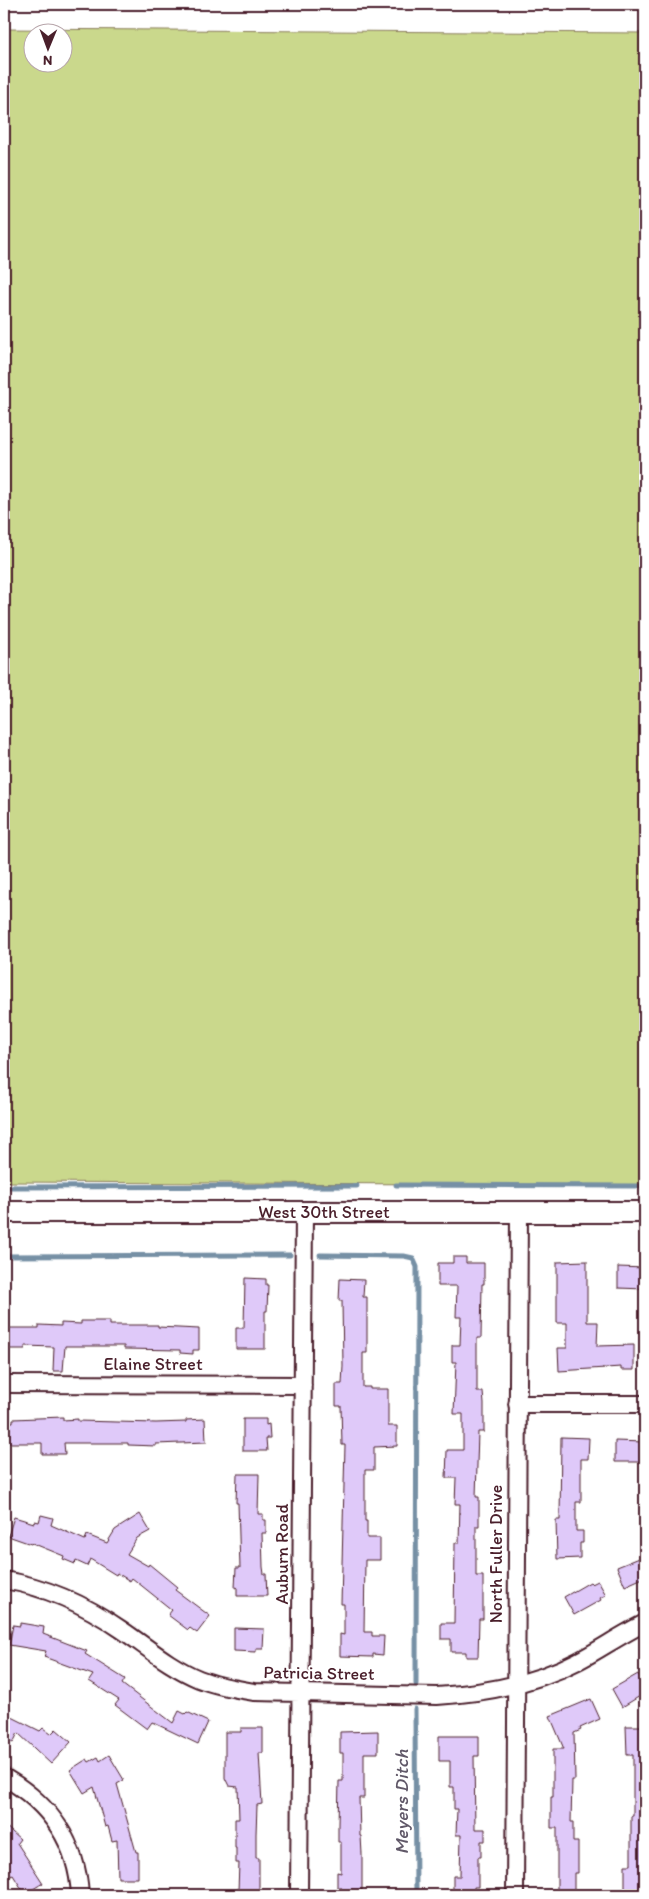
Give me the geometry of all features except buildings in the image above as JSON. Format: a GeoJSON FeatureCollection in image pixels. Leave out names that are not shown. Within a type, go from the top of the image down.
{"type":"FeatureCollection","features":[{"type":"Feature","properties":{"kind":"street","name":"West 30th Street"},"geometry":{"type":"LineString","coordinates":[[4,1212],[645,1212]]}},
{"type":"Feature","properties":{"kind":"street","name":"Auburn Road"},"geometry":{"type":"LineString","coordinates":[[299,1895],[304,1212]]}},
{"type":"Feature","properties":{"kind":"street","name":"North Fuller Drive"},"geometry":{"type":"LineString","coordinates":[[515,1895],[519,1212]]}},
{"type":"Feature","properties":{"kind":"street","name":"Elaine Street"},"geometry":{"type":"LineString","coordinates":[[4,1384],[303,1384]]}},
{"type":"Feature","properties":{"kind":"street"},"geometry":{"type":"LineString","coordinates":[[517,1404],[645,1404]]}},
{"type":"Feature","properties":{"kind":"street","name":"Patricia Street"},"geometry":{"type":"LineString","coordinates":[[4,1580],[39,1588],[79,1604],[123,1630],[170,1664],[199,1679],[225,1687],[254,1692],[437,1696],[480,1692],[515,1685],[559,1670],[645,1622]]}},
{"type":"Feature","properties":{"kind":"street"},"geometry":{"type":"LineString","coordinates":[[4,1778],[26,1790],[42,1804],[64,1834],[77,1870],[80,1895]]}},
{"type":"Feature","properties":{"kind":"green space"},"geometry":{"type":"Polygon","coordinates":[[[4,29],[22,29],[22,72],[72,72],[72,29],[645,33],[645,1185],[4,1182],[4,29]]]}},
{"type":"Feature","properties":{"kind":"waterway"},"geometry":{"type":"LineString","coordinates":[[396,1185],[645,1186]]}},
{"type":"Feature","properties":{"kind":"waterway"},"geometry":{"type":"LineString","coordinates":[[4,1187],[357,1186]]}},
{"type":"Feature","properties":{"kind":"waterway"},"geometry":{"type":"LineString","coordinates":[[4,1256],[290,1255]]}},
{"type":"Feature","properties":{"kind":"waterway"},"geometry":{"type":"LineString","coordinates":[[320,1255],[404,1256],[413,1258],[417,1267],[416,1684]]}},
{"type":"Feature","properties":{"kind":"waterway","name":"Meyers Ditch"},"geometry":{"type":"LineString","coordinates":[[415,1709],[416,1895]]}}]}
